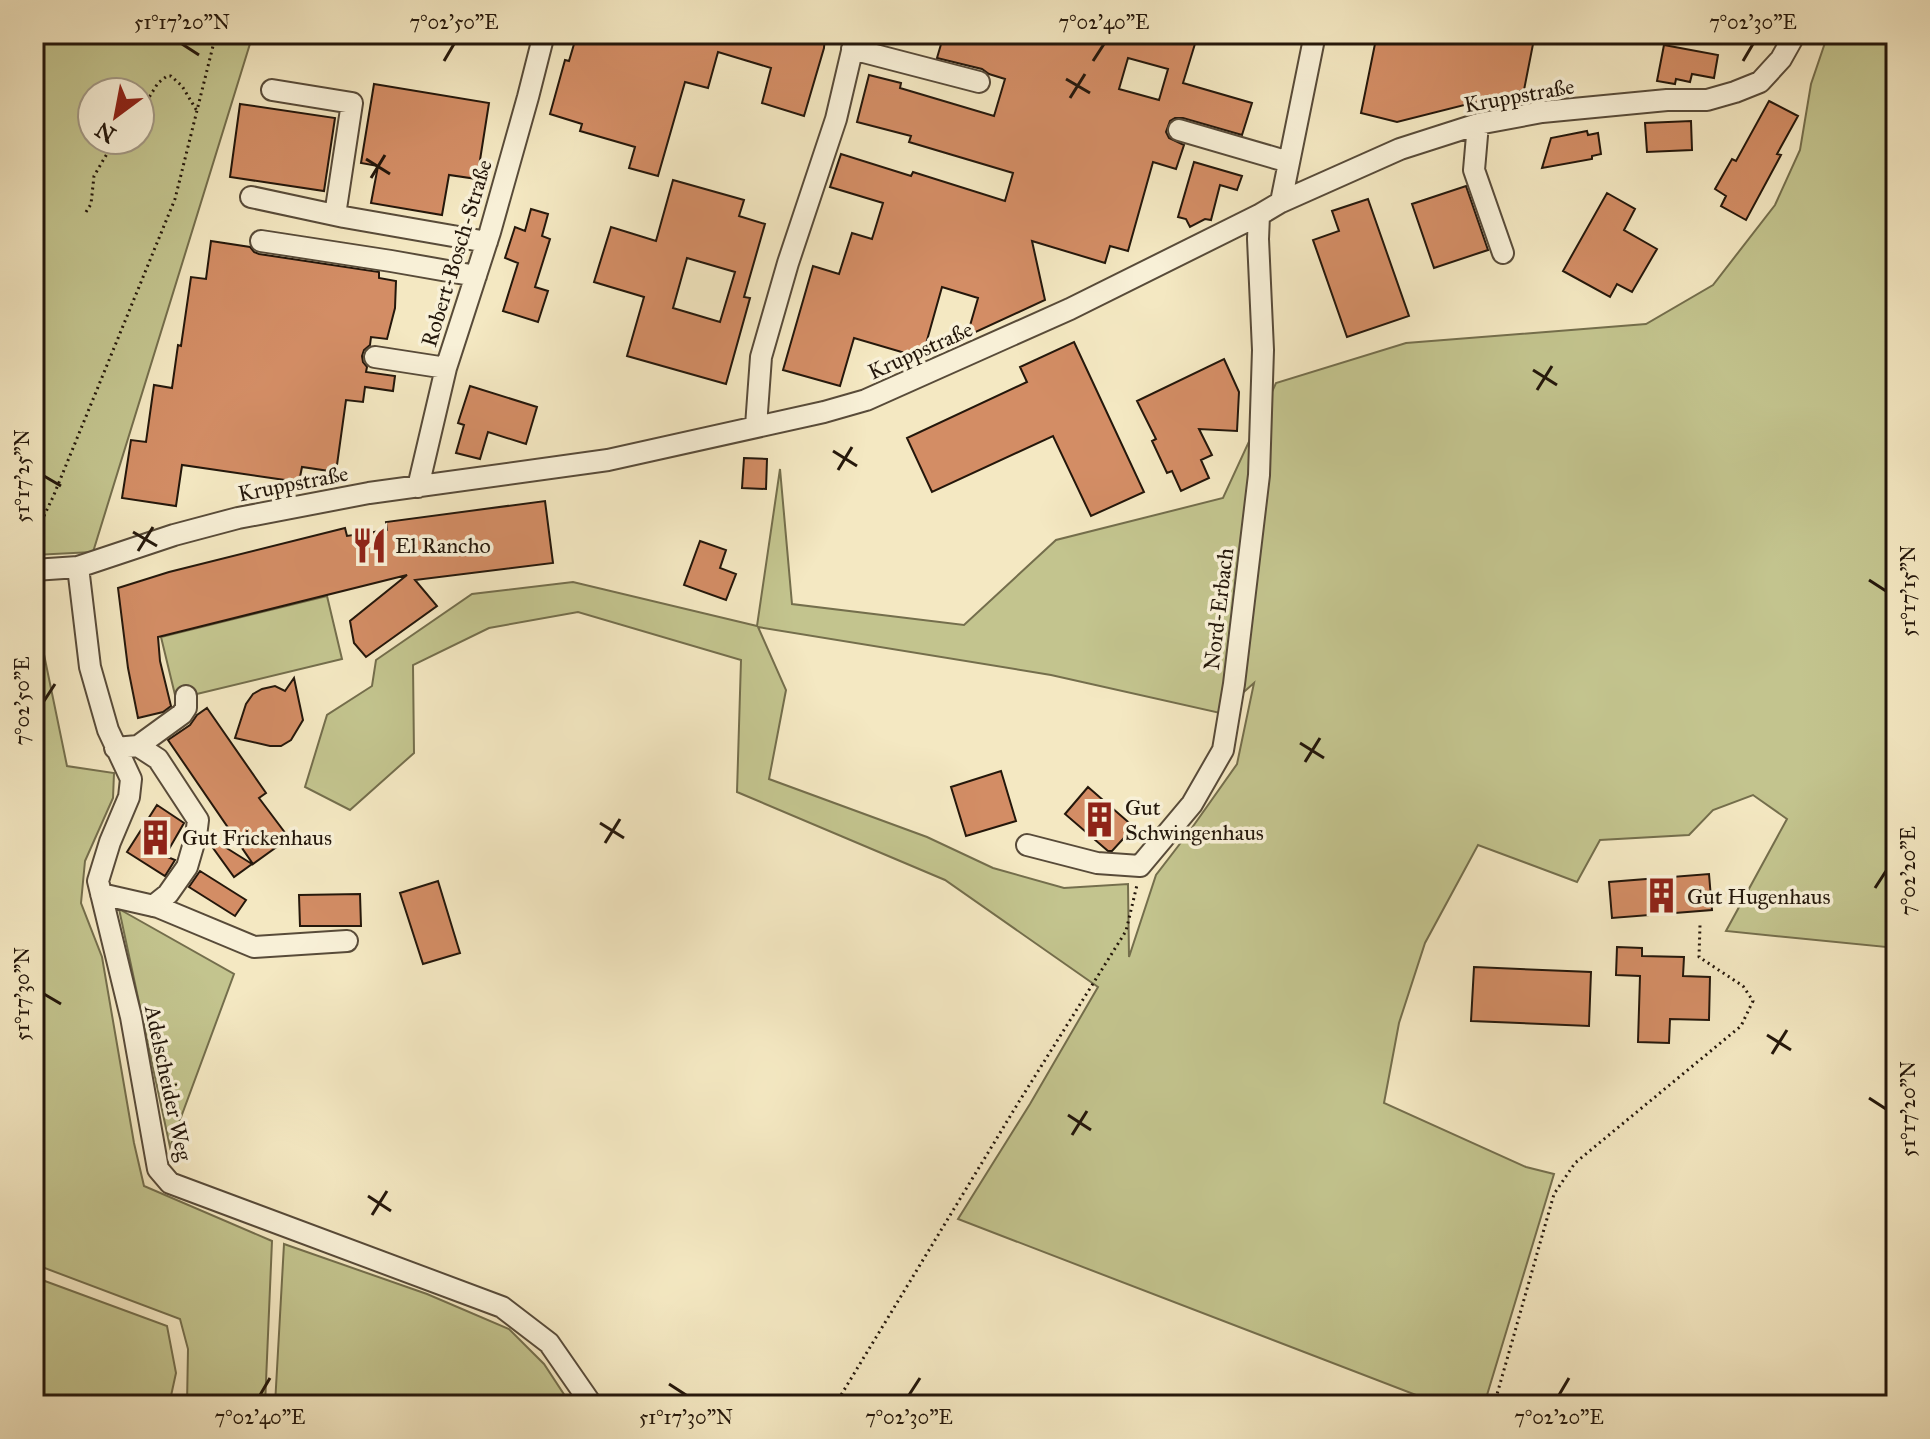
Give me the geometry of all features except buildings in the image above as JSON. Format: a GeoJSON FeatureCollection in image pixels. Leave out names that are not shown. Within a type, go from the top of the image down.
{"type":"FeatureCollection","features":[{"type":"Feature","properties":{"kind":"street","name":"Robert-Bosch-Straße"},"geometry":{"type":"LineString","coordinates":[[418,487],[446,368],[487,242],[544,34]]}},
{"type":"Feature","properties":{"kind":"street"},"geometry":{"type":"LineString","coordinates":[[1281,202],[1315,34]]}},
{"type":"Feature","properties":{"kind":"street","name":"Kruppstraße"},"geometry":{"type":"LineString","coordinates":[[34,570],[78,567],[174,535],[238,518],[369,493],[608,460],[866,400],[1070,309],[1281,202],[1400,149],[1478,124],[1542,112],[1667,100],[1707,100],[1735,92],[1760,82],[1781,59],[1795,34]]}},
{"type":"Feature","properties":{"kind":"street"},"geometry":{"type":"LineString","coordinates":[[756,426],[761,357],[788,263],[836,119],[854,42],[979,82]]}},
{"type":"Feature","properties":{"kind":"street"},"geometry":{"type":"LineString","coordinates":[[272,90],[352,103],[335,215]]}},
{"type":"Feature","properties":{"kind":"street"},"geometry":{"type":"LineString","coordinates":[[1478,124],[1474,170],[1503,253]]}},
{"type":"Feature","properties":{"kind":"street"},"geometry":{"type":"LineString","coordinates":[[1179,130],[1289,162]]}},
{"type":"Feature","properties":{"kind":"street"},"geometry":{"type":"LineString","coordinates":[[251,197],[487,242]]}},
{"type":"Feature","properties":{"kind":"street","name":"Nord-Erbach"},"geometry":{"type":"LineString","coordinates":[[1140,866],[1192,804],[1223,750],[1259,475],[1263,350],[1259,215]]}},
{"type":"Feature","properties":{"kind":"street"},"geometry":{"type":"LineString","coordinates":[[261,241],[476,276]]}},
{"type":"Feature","properties":{"kind":"street"},"geometry":{"type":"LineString","coordinates":[[375,357],[446,368]]}},
{"type":"Feature","properties":{"kind":"street","name":"Adelscheider Weg"},"geometry":{"type":"LineString","coordinates":[[78,567],[90,667],[108,730],[131,779],[129,797],[98,881],[131,1017],[158,1169],[170,1183],[502,1307],[549,1343],[592,1405]]}},
{"type":"Feature","properties":{"kind":"street"},"geometry":{"type":"LineString","coordinates":[[115,748],[138,746],[166,727],[186,708],[186,696]]}},
{"type":"Feature","properties":{"kind":"street"},"geometry":{"type":"LineString","coordinates":[[138,746],[158,759],[198,820],[187,867],[168,894],[153,906]]}},
{"type":"Feature","properties":{"kind":"street"},"geometry":{"type":"LineString","coordinates":[[1027,845],[1097,863],[1140,866]]}},
{"type":"Feature","properties":{"kind":"street"},"geometry":{"type":"LineString","coordinates":[[101,894],[153,906],[254,947],[347,941]]}},
{"type":"Feature","properties":{"kind":"path"},"geometry":{"type":"LineString","coordinates":[[34,531],[53,497],[175,199],[216,34]]}},
{"type":"Feature","properties":{"kind":"path"},"geometry":{"type":"LineString","coordinates":[[156,86],[171,76],[182,86],[197,111]]}},
{"type":"Feature","properties":{"kind":"path"},"geometry":{"type":"LineString","coordinates":[[86,212],[91,204],[94,176],[106,156]]}},
{"type":"Feature","properties":{"kind":"path"},"geometry":{"type":"LineString","coordinates":[[835,1405],[1126,931],[1140,866]]}},
{"type":"Feature","properties":{"kind":"path"},"geometry":{"type":"LineString","coordinates":[[1494,1405],[1554,1194],[1575,1163],[1741,1026],[1753,1001],[1743,986],[1699,957],[1700,925]]}},
{"type":"Feature","properties":{"kind":"green space"},"geometry":{"type":"Polygon","coordinates":[[[34,34],[253,34],[93,552],[34,555],[34,34]]]}},
{"type":"Feature","properties":{"kind":"green space"},"geometry":{"type":"Polygon","coordinates":[[[1828,34],[1896,34],[1896,948],[1726,931],[1787,819],[1753,795],[1713,810],[1689,835],[1600,840],[1577,882],[1478,845],[1425,943],[1399,1023],[1384,1103],[1526,1167],[1554,1174],[1484,1405],[1442,1405],[958,1219],[1098,987],[945,880],[737,792],[741,660],[578,612],[489,628],[413,665],[414,753],[350,810],[305,787],[327,715],[372,686],[376,660],[472,594],[573,582],[757,626],[780,469],[792,604],[964,625],[1056,540],[1223,498],[1276,383],[1406,343],[1646,324],[1713,285],[1775,205],[1800,150],[1811,84],[1828,34]],[[758,627],[786,690],[769,779],[927,837],[993,868],[1064,888],[1128,884],[1129,957],[1156,875],[1237,764],[1254,683],[1220,713],[1051,675],[758,627]]]}},
{"type":"Feature","properties":{"kind":"green space"},"geometry":{"type":"Polygon","coordinates":[[[327,596],[342,659],[176,699],[161,637],[327,596]]]}},
{"type":"Feature","properties":{"kind":"green space"},"geometry":{"type":"Polygon","coordinates":[[[34,606],[67,766],[114,773],[113,798],[85,861],[81,903],[102,957],[144,1186],[272,1241],[265,1405],[187,1405],[188,1349],[180,1319],[34,1264],[34,606]]]}},
{"type":"Feature","properties":{"kind":"green space"},"geometry":{"type":"Polygon","coordinates":[[[119,909],[234,974],[170,1147],[119,909]]]}},
{"type":"Feature","properties":{"kind":"green space"},"geometry":{"type":"Polygon","coordinates":[[[284,1244],[427,1294],[509,1329],[544,1364],[571,1405],[275,1405],[284,1244]]]}},
{"type":"Feature","properties":{"kind":"green space"},"geometry":{"type":"Polygon","coordinates":[[[34,1277],[167,1326],[176,1373],[169,1405],[34,1405],[34,1277]]]}},
{"type":"Feature","properties":{"kind":"place","name":"El Rancho"},"geometry":{"type":"Point","coordinates":[369,545]}},
{"type":"Feature","properties":{"kind":"place","name":"Gut Schwingenhaus"},"geometry":{"type":"Point","coordinates":[1099,820]}},
{"type":"Feature","properties":{"kind":"place","name":"Gut Frickenhaus"},"geometry":{"type":"Point","coordinates":[156,837]}},
{"type":"Feature","properties":{"kind":"place","name":"Gut Hugenhaus"},"geometry":{"type":"Point","coordinates":[1661,896]}}]}
